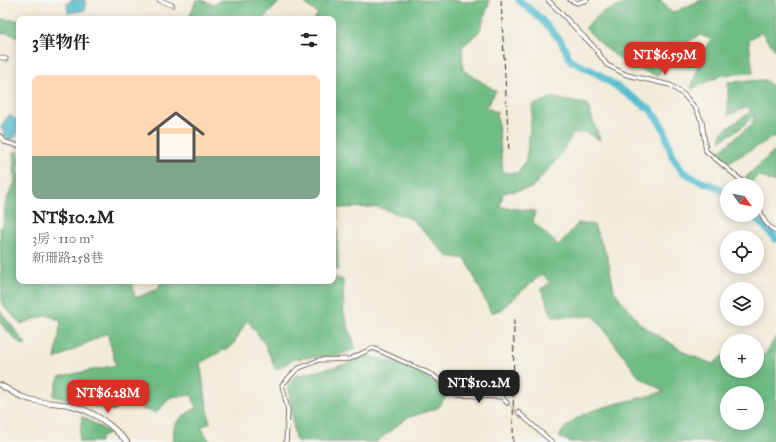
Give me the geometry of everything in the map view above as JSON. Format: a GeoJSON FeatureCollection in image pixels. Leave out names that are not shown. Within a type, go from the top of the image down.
{"type":"FeatureCollection","features":[{"type":"Feature","properties":{"kind":"street"},"geometry":{"type":"LineString","coordinates":[[160,0],[172,5]]}},
{"type":"Feature","properties":{"kind":"street"},"geometry":{"type":"LineString","coordinates":[[549,1],[554,0]]}},
{"type":"Feature","properties":{"kind":"street"},"geometry":{"type":"LineString","coordinates":[[570,0],[577,3],[586,0]]}},
{"type":"Feature","properties":{"kind":"street"},"geometry":{"type":"LineString","coordinates":[[549,1],[589,42],[607,65],[627,75],[670,85],[681,92],[696,109],[702,122],[706,151],[739,178]]}},
{"type":"Feature","properties":{"kind":"street"},"geometry":{"type":"LineString","coordinates":[[0,57],[6,59]]}},
{"type":"Feature","properties":{"kind":"street"},"geometry":{"type":"LineString","coordinates":[[0,136],[5,142],[16,145]]}},
{"type":"Feature","properties":{"kind":"street"},"geometry":{"type":"LineString","coordinates":[[764,220],[769,227],[776,232]]}},
{"type":"Feature","properties":{"kind":"street"},"geometry":{"type":"LineString","coordinates":[[286,442],[288,410],[282,385],[297,368],[319,360],[350,359],[373,348],[433,375],[456,395],[502,398],[507,403]]}},
{"type":"Feature","properties":{"kind":"street"},"geometry":{"type":"LineString","coordinates":[[0,385],[23,398],[47,404],[73,406],[94,415],[114,427],[126,442]]}},
{"type":"Feature","properties":{"kind":"street"},"geometry":{"type":"LineString","coordinates":[[518,412],[552,442]]}},
{"type":"Feature","properties":{"kind":"green space"},"geometry":{"type":"Polygon","coordinates":[[[196,0],[202,0],[214,5],[220,0],[281,0],[266,16],[190,16],[196,0]]]}},
{"type":"Feature","properties":{"kind":"green space"},"geometry":{"type":"Polygon","coordinates":[[[305,0],[460,0],[463,2],[490,0],[479,32],[462,47],[463,70],[496,91],[486,108],[497,112],[503,172],[517,173],[526,160],[533,105],[552,98],[587,104],[600,140],[585,132],[573,134],[559,157],[532,188],[503,193],[500,207],[535,211],[533,222],[559,246],[578,223],[594,225],[608,259],[614,291],[641,325],[690,355],[713,364],[720,358],[720,378],[764,378],[764,356],[776,337],[776,442],[570,442],[559,437],[567,426],[578,418],[606,406],[664,391],[639,377],[594,316],[553,317],[541,289],[550,283],[542,274],[500,310],[491,313],[466,259],[447,256],[412,219],[378,207],[337,208],[338,269],[336,270],[336,16],[316,16],[318,13],[307,6],[305,0]]]}},
{"type":"Feature","properties":{"kind":"green space"},"geometry":{"type":"Polygon","coordinates":[[[635,0],[661,0],[672,13],[701,0],[776,0],[776,51],[761,32],[749,40],[753,73],[723,75],[691,89],[703,51],[711,39],[700,35],[669,53],[658,76],[635,68],[618,58],[585,28],[601,13],[635,0]]]}},
{"type":"Feature","properties":{"kind":"green space"},"geometry":{"type":"Polygon","coordinates":[[[0,19],[16,20],[16,36],[7,33],[0,34],[0,19]]]}},
{"type":"Feature","properties":{"kind":"green space"},"geometry":{"type":"Polygon","coordinates":[[[765,80],[776,89],[776,138],[775,136],[730,162],[717,153],[752,124],[755,114],[741,128],[721,140],[722,132],[751,111],[748,107],[728,115],[728,82],[765,80]]]}},
{"type":"Feature","properties":{"kind":"green space"},"geometry":{"type":"Polygon","coordinates":[[[776,149],[776,182],[759,175],[756,178],[745,178],[776,149]]]}},
{"type":"Feature","properties":{"kind":"green space"},"geometry":{"type":"Polygon","coordinates":[[[13,152],[16,152],[16,284],[133,284],[135,298],[158,289],[160,284],[336,284],[336,278],[343,280],[344,314],[356,349],[339,355],[294,359],[276,370],[265,344],[247,320],[233,345],[200,363],[210,423],[201,427],[210,442],[174,442],[173,435],[175,425],[181,418],[196,408],[192,395],[171,397],[156,413],[141,409],[138,389],[123,381],[115,411],[53,396],[59,377],[116,365],[107,333],[55,359],[61,321],[47,315],[20,324],[2,304],[0,228],[3,225],[6,201],[15,182],[13,152]]]}},
{"type":"Feature","properties":{"kind":"green space"},"geometry":{"type":"Polygon","coordinates":[[[0,311],[26,344],[21,345],[0,323],[0,311]]]}},
{"type":"Feature","properties":{"kind":"green space"},"geometry":{"type":"Polygon","coordinates":[[[368,356],[412,367],[449,392],[438,408],[407,418],[376,442],[298,442],[295,439],[288,384],[295,376],[343,365],[368,356]]]}},
{"type":"Feature","properties":{"kind":"green space"},"geometry":{"type":"Polygon","coordinates":[[[82,416],[110,433],[100,439],[100,442],[79,442],[82,416]]]}},
{"type":"Feature","properties":{"kind":"water"},"geometry":{"type":"Polygon","coordinates":[[[71,0],[85,0],[85,10],[68,13],[67,4],[71,0]]]}},
{"type":"Feature","properties":{"kind":"water"},"geometry":{"type":"Polygon","coordinates":[[[9,115],[16,119],[16,136],[8,140],[1,127],[9,115]]]}},
{"type":"Feature","properties":{"kind":"waterway"},"geometry":{"type":"LineString","coordinates":[[330,5],[333,0]]}},
{"type":"Feature","properties":{"kind":"waterway"},"geometry":{"type":"LineString","coordinates":[[519,0],[542,20],[561,41],[571,61],[598,74],[651,110],[664,129],[672,156],[682,171],[699,181],[715,186],[720,190]]}},
{"type":"Feature","properties":{"kind":"waterway"},"geometry":{"type":"LineString","coordinates":[[760,222],[776,239]]}},
{"type":"Feature","properties":{"kind":"tunnel"},"geometry":{"type":"LineString","coordinates":[[507,403],[518,412]]}},
{"type":"Feature","properties":{"kind":"railway"},"geometry":{"type":"LineString","coordinates":[[501,0],[509,152]]}},
{"type":"Feature","properties":{"kind":"railway"},"geometry":{"type":"LineString","coordinates":[[513,442],[514,319]]}}]}
